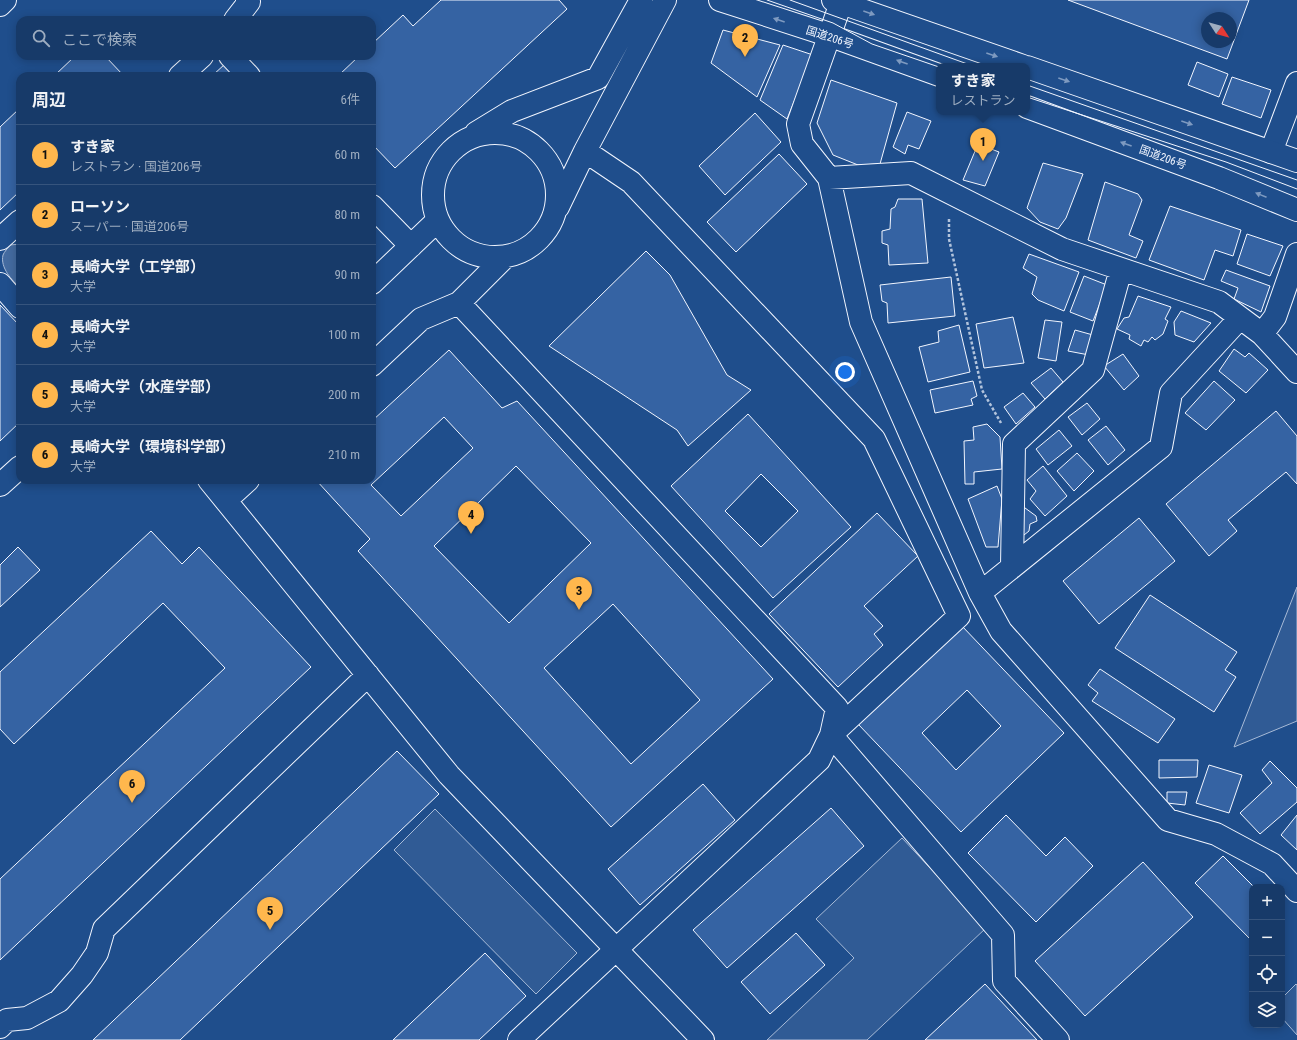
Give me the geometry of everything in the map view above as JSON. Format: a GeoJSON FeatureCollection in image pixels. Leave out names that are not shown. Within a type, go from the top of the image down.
{"type":"FeatureCollection","features":[{"type":"Feature","properties":{"kind":"main road"},"geometry":{"type":"LineString","coordinates":[[0,5],[5,0]]}},
{"type":"Feature","properties":{"kind":"main road"},"geometry":{"type":"LineString","coordinates":[[238,16],[249,2],[247,0]]}},
{"type":"Feature","properties":{"kind":"main road"},"geometry":{"type":"LineString","coordinates":[[641,0],[598,78],[512,111],[462,142],[448,153],[438,169],[433,187],[433,206],[438,220],[451,240],[467,252],[486,257],[506,257],[522,252],[537,241],[549,227],[585,151],[665,0]]}},
{"type":"Feature","properties":{"kind":"main road","name":"国道206号"},"geometry":{"type":"LineString","coordinates":[[720,0],[828,35],[936,74]]}},
{"type":"Feature","properties":{"kind":"main road"},"geometry":{"type":"LineString","coordinates":[[1014,63],[838,1],[798,124],[802,144],[829,178],[862,322],[980,593],[1001,631],[1168,820],[1216,834],[1272,864],[1297,891]]}},
{"type":"Feature","properties":{"kind":"main road"},"geometry":{"type":"LineString","coordinates":[[184,72],[198,60]]}},
{"type":"Feature","properties":{"kind":"main road"},"geometry":{"type":"LineString","coordinates":[[234,60],[245,72]]}},
{"type":"Feature","properties":{"kind":"main road"},"geometry":{"type":"LineString","coordinates":[[1030,69],[1297,161]]}},
{"type":"Feature","properties":{"kind":"main road"},"geometry":{"type":"LineString","coordinates":[[1271,152],[1297,83]]}},
{"type":"Feature","properties":{"kind":"main road","name":"国道206号"},"geometry":{"type":"LineString","coordinates":[[1030,108],[1219,178],[1297,210]]}},
{"type":"Feature","properties":{"kind":"main road"},"geometry":{"type":"LineString","coordinates":[[462,142],[482,133],[503,132],[524,139],[540,151],[552,169],[558,189],[556,211]]}},
{"type":"Feature","properties":{"kind":"main road"},"geometry":{"type":"LineString","coordinates":[[585,151],[631,182],[874,439],[959,616],[831,735]]}},
{"type":"Feature","properties":{"kind":"main road"},"geometry":{"type":"LineString","coordinates":[[829,178],[911,173],[1062,249],[1219,302],[1262,334],[1297,372]]}},
{"type":"Feature","properties":{"kind":"main road"},"geometry":{"type":"LineString","coordinates":[[376,210],[410,246]]}},
{"type":"Feature","properties":{"kind":"main road"},"geometry":{"type":"LineString","coordinates":[[376,279],[438,220]]}},
{"type":"Feature","properties":{"kind":"main road"},"geometry":{"type":"LineString","coordinates":[[0,239],[16,225]]}},
{"type":"Feature","properties":{"kind":"main road"},"geometry":{"type":"LineString","coordinates":[[1262,334],[1275,317],[1297,254]]}},
{"type":"Feature","properties":{"kind":"main road"},"geometry":{"type":"LineString","coordinates":[[376,361],[421,320],[459,303],[506,257]]}},
{"type":"Feature","properties":{"kind":"main road"},"geometry":{"type":"LineString","coordinates":[[1012,567],[1014,444],[1093,370],[1120,269]]}},
{"type":"Feature","properties":{"kind":"main road"},"geometry":{"type":"LineString","coordinates":[[0,284],[16,302]]}},
{"type":"Feature","properties":{"kind":"main road"},"geometry":{"type":"LineString","coordinates":[[459,303],[837,708],[831,735],[819,760],[518,1040]]}},
{"type":"Feature","properties":{"kind":"main road"},"geometry":{"type":"LineString","coordinates":[[980,593],[1161,447],[1171,393],[1240,318]]}},
{"type":"Feature","properties":{"kind":"main road"},"geometry":{"type":"LineString","coordinates":[[0,486],[16,471]]}},
{"type":"Feature","properties":{"kind":"main road"},"geometry":{"type":"LineString","coordinates":[[212,484],[449,775],[703,1040]]}},
{"type":"Feature","properties":{"kind":"main road"},"geometry":{"type":"LineString","coordinates":[[226,500],[244,484]]}},
{"type":"Feature","properties":{"kind":"main road"},"geometry":{"type":"LineString","coordinates":[[0,1027],[7,1020],[27,1018],[59,1002],[82,975],[97,953],[104,929],[368,676]]}},
{"type":"Feature","properties":{"kind":"main road"},"geometry":{"type":"LineString","coordinates":[[831,735],[1003,935],[1004,981],[1058,1040]]}},
{"type":"Feature","properties":{"kind":"path"},"geometry":{"type":"LineString","coordinates":[[949,192],[949,239],[982,390],[1014,444]]}},
{"type":"Feature","properties":{"kind":"shaded area"},"geometry":{"type":"Polygon","coordinates":[[[16,244],[16,283],[7,273],[3,265],[3,255],[10,245],[16,244]]]}},
{"type":"Feature","properties":{"kind":"shaded area"},"geometry":{"type":"Polygon","coordinates":[[[1297,587],[1297,721],[1234,747],[1297,587]]]}},
{"type":"Feature","properties":{"kind":"shaded area"},"geometry":{"type":"Polygon","coordinates":[[[435,809],[577,953],[536,994],[394,850],[435,809]]]}},
{"type":"Feature","properties":{"kind":"shaded area"},"geometry":{"type":"Polygon","coordinates":[[[902,838],[986,928],[867,1040],[767,1040],[854,958],[816,919],[902,838]]]}},
{"type":"Feature","properties":{"kind":"shaded area"},"geometry":{"type":"Polygon","coordinates":[[[1296,984],[1297,985],[1297,1035],[1285,1021],[1285,995],[1296,984]]]}},
{"type":"Feature","properties":{"kind":"building"},"geometry":{"type":"Polygon","coordinates":[[[441,0],[559,0],[567,9],[395,168],[376,148],[376,72],[342,72],[355,60],[376,60],[376,40],[403,15],[413,26],[441,0]]]}},
{"type":"Feature","properties":{"kind":"building"},"geometry":{"type":"Polygon","coordinates":[[[1068,0],[1249,0],[1237,32],[1237,12],[1201,12],[1201,48],[1231,48],[1227,59],[1068,0]]]}},
{"type":"Feature","properties":{"kind":"building"},"geometry":{"type":"Polygon","coordinates":[[[723,30],[780,45],[757,97],[711,63],[723,30]]]}},
{"type":"Feature","properties":{"kind":"building"},"geometry":{"type":"Polygon","coordinates":[[[783,45],[813,55],[787,119],[760,100],[783,45]]]}},
{"type":"Feature","properties":{"kind":"building"},"geometry":{"type":"Polygon","coordinates":[[[71,60],[109,60],[120,72],[58,72],[71,60]]]}},
{"type":"Feature","properties":{"kind":"building"},"geometry":{"type":"Polygon","coordinates":[[[1197,62],[1228,74],[1219,97],[1188,85],[1197,62]]]}},
{"type":"Feature","properties":{"kind":"building"},"geometry":{"type":"Polygon","coordinates":[[[226,63],[234,72],[216,72],[226,63]]]}},
{"type":"Feature","properties":{"kind":"building"},"geometry":{"type":"Polygon","coordinates":[[[1232,77],[1271,90],[1261,118],[1222,104],[1232,77]]]}},
{"type":"Feature","properties":{"kind":"building"},"geometry":{"type":"Polygon","coordinates":[[[831,80],[897,103],[880,164],[858,165],[833,155],[817,123],[831,80]]]}},
{"type":"Feature","properties":{"kind":"building"},"geometry":{"type":"Polygon","coordinates":[[[16,112],[16,195],[0,210],[0,127],[16,112]]]}},
{"type":"Feature","properties":{"kind":"building"},"geometry":{"type":"Polygon","coordinates":[[[907,112],[931,121],[919,149],[908,145],[905,154],[893,147],[907,112]]]}},
{"type":"Feature","properties":{"kind":"building"},"geometry":{"type":"Polygon","coordinates":[[[755,113],[781,142],[725,195],[699,166],[755,113]]]}},
{"type":"Feature","properties":{"kind":"building"},"geometry":{"type":"Polygon","coordinates":[[[978,144],[999,152],[985,186],[963,180],[978,144]]]}},
{"type":"Feature","properties":{"kind":"building"},"geometry":{"type":"Polygon","coordinates":[[[779,154],[807,184],[736,252],[707,222],[779,154]]]}},
{"type":"Feature","properties":{"kind":"building"},"geometry":{"type":"Polygon","coordinates":[[[1043,163],[1083,174],[1066,218],[1058,229],[1040,222],[1027,208],[1043,163]]]}},
{"type":"Feature","properties":{"kind":"building"},"geometry":{"type":"Polygon","coordinates":[[[1105,182],[1138,194],[1142,200],[1129,235],[1143,241],[1136,258],[1088,240],[1105,182]]]}},
{"type":"Feature","properties":{"kind":"building"},"geometry":{"type":"Polygon","coordinates":[[[898,199],[922,199],[928,263],[889,265],[888,245],[882,243],[882,231],[890,229],[891,209],[895,207],[898,199]]]}},
{"type":"Feature","properties":{"kind":"building"},"geometry":{"type":"Polygon","coordinates":[[[1170,206],[1241,230],[1233,256],[1215,250],[1204,280],[1149,260],[1170,206]]]}},
{"type":"Feature","properties":{"kind":"building"},"geometry":{"type":"Polygon","coordinates":[[[1247,234],[1283,246],[1270,276],[1237,264],[1247,234]]]}},
{"type":"Feature","properties":{"kind":"building"},"geometry":{"type":"Polygon","coordinates":[[[646,251],[670,275],[727,375],[751,390],[688,446],[677,430],[549,346],[646,251]]]}},
{"type":"Feature","properties":{"kind":"building"},"geometry":{"type":"Polygon","coordinates":[[[1029,254],[1079,272],[1064,311],[1038,300],[1032,294],[1037,277],[1023,268],[1029,254]]]}},
{"type":"Feature","properties":{"kind":"building"},"geometry":{"type":"Polygon","coordinates":[[[1226,270],[1270,286],[1261,312],[1234,299],[1238,288],[1221,281],[1226,270]]]}},
{"type":"Feature","properties":{"kind":"building"},"geometry":{"type":"Polygon","coordinates":[[[1084,276],[1107,285],[1093,321],[1070,312],[1084,276]]]}},
{"type":"Feature","properties":{"kind":"building"},"geometry":{"type":"Polygon","coordinates":[[[951,277],[955,316],[888,323],[887,303],[882,301],[880,285],[951,277]]]}},
{"type":"Feature","properties":{"kind":"building"},"geometry":{"type":"Polygon","coordinates":[[[1138,296],[1171,307],[1165,319],[1168,321],[1163,334],[1155,340],[1152,337],[1148,342],[1144,340],[1141,346],[1129,339],[1130,335],[1117,329],[1124,318],[1129,317],[1138,296]]]}},
{"type":"Feature","properties":{"kind":"building"},"geometry":{"type":"Polygon","coordinates":[[[0,305],[16,322],[16,426],[0,441],[0,305]]]}},
{"type":"Feature","properties":{"kind":"building"},"geometry":{"type":"Polygon","coordinates":[[[1181,311],[1211,323],[1194,342],[1175,335],[1174,322],[1181,311]]]}},
{"type":"Feature","properties":{"kind":"building"},"geometry":{"type":"Polygon","coordinates":[[[1013,317],[1024,363],[984,368],[976,324],[1013,317]]]}},
{"type":"Feature","properties":{"kind":"building"},"geometry":{"type":"Polygon","coordinates":[[[1045,320],[1062,322],[1056,361],[1038,358],[1045,320]]]}},
{"type":"Feature","properties":{"kind":"building"},"geometry":{"type":"Polygon","coordinates":[[[959,325],[970,372],[928,382],[919,347],[939,342],[938,331],[959,325]]]}},
{"type":"Feature","properties":{"kind":"building"},"geometry":{"type":"Polygon","coordinates":[[[1075,330],[1093,335],[1089,355],[1068,351],[1075,330]]]}},
{"type":"Feature","properties":{"kind":"building"},"geometry":{"type":"Polygon","coordinates":[[[1234,349],[1245,357],[1249,353],[1268,370],[1246,393],[1219,371],[1234,349]]]}},
{"type":"Feature","properties":{"kind":"building"},"geometry":{"type":"Polygon","coordinates":[[[449,350],[502,408],[517,401],[773,679],[611,827],[358,551],[370,539],[320,484],[372,484],[371,485],[401,516],[473,448],[444,417],[376,480],[376,417],[449,350]],[[516,466],[434,546],[509,623],[591,543],[516,466]],[[613,604],[544,668],[631,764],[700,700],[613,604]]]}},
{"type":"Feature","properties":{"kind":"building"},"geometry":{"type":"Polygon","coordinates":[[[1123,354],[1139,376],[1124,390],[1104,366],[1123,354]]]}},
{"type":"Feature","properties":{"kind":"building"},"geometry":{"type":"Polygon","coordinates":[[[1051,368],[1063,382],[1045,399],[1031,383],[1051,368]]]}},
{"type":"Feature","properties":{"kind":"building"},"geometry":{"type":"Polygon","coordinates":[[[973,381],[977,396],[971,399],[973,405],[935,413],[930,390],[973,381]]]}},
{"type":"Feature","properties":{"kind":"building"},"geometry":{"type":"Polygon","coordinates":[[[1214,381],[1235,400],[1206,430],[1185,413],[1214,381]]]}},
{"type":"Feature","properties":{"kind":"building"},"geometry":{"type":"Polygon","coordinates":[[[1023,393],[1035,407],[1016,424],[1004,407],[1023,393]]]}},
{"type":"Feature","properties":{"kind":"building"},"geometry":{"type":"Polygon","coordinates":[[[1087,403],[1100,419],[1082,435],[1068,417],[1087,403]]]}},
{"type":"Feature","properties":{"kind":"building"},"geometry":{"type":"Polygon","coordinates":[[[1276,411],[1297,436],[1297,484],[1286,472],[1228,520],[1237,531],[1209,556],[1166,504],[1276,411]]]}},
{"type":"Feature","properties":{"kind":"building"},"geometry":{"type":"Polygon","coordinates":[[[748,414],[851,527],[773,598],[671,486],[748,414]],[[761,474],[725,511],[761,547],[798,511],[761,474]]]}},
{"type":"Feature","properties":{"kind":"building"},"geometry":{"type":"Polygon","coordinates":[[[987,424],[1000,437],[1002,469],[974,472],[974,484],[965,484],[964,441],[974,440],[973,427],[987,424]]]}},
{"type":"Feature","properties":{"kind":"building"},"geometry":{"type":"Polygon","coordinates":[[[1106,426],[1125,450],[1108,465],[1088,440],[1106,426]]]}},
{"type":"Feature","properties":{"kind":"building"},"geometry":{"type":"Polygon","coordinates":[[[1059,430],[1072,446],[1048,465],[1036,449],[1059,430]]]}},
{"type":"Feature","properties":{"kind":"building"},"geometry":{"type":"Polygon","coordinates":[[[1077,453],[1094,471],[1074,491],[1057,471],[1077,453]]]}},
{"type":"Feature","properties":{"kind":"building"},"geometry":{"type":"Polygon","coordinates":[[[1043,466],[1067,496],[1045,516],[1030,499],[1036,491],[1027,480],[1043,466]]]}},
{"type":"Feature","properties":{"kind":"building"},"geometry":{"type":"Polygon","coordinates":[[[997,486],[1002,499],[998,547],[986,547],[968,499],[997,486]]]}},
{"type":"Feature","properties":{"kind":"building"},"geometry":{"type":"Polygon","coordinates":[[[1021,505],[1036,516],[1037,521],[1030,524],[1029,531],[1019,539],[1021,505]]]}},
{"type":"Feature","properties":{"kind":"building"},"geometry":{"type":"Polygon","coordinates":[[[877,513],[918,556],[864,606],[883,626],[874,634],[883,645],[838,687],[769,614],[877,513]]]}},
{"type":"Feature","properties":{"kind":"building"},"geometry":{"type":"Polygon","coordinates":[[[1139,518],[1175,561],[1099,624],[1063,581],[1139,518]]]}},
{"type":"Feature","properties":{"kind":"building"},"geometry":{"type":"Polygon","coordinates":[[[151,531],[182,564],[199,547],[311,667],[0,960],[0,879],[225,668],[163,603],[14,744],[0,729],[0,672],[151,531]]]}},
{"type":"Feature","properties":{"kind":"building"},"geometry":{"type":"Polygon","coordinates":[[[18,547],[40,570],[0,607],[0,565],[18,547]]]}},
{"type":"Feature","properties":{"kind":"building"},"geometry":{"type":"Polygon","coordinates":[[[1150,595],[1237,652],[1225,670],[1236,677],[1214,712],[1115,648],[1150,595]]]}},
{"type":"Feature","properties":{"kind":"building"},"geometry":{"type":"Polygon","coordinates":[[[961,625],[1064,733],[961,832],[858,724],[961,625]],[[967,690],[922,733],[956,770],[1001,726],[967,690]]]}},
{"type":"Feature","properties":{"kind":"building"},"geometry":{"type":"Polygon","coordinates":[[[1100,669],[1175,719],[1158,743],[1092,701],[1098,693],[1088,685],[1100,669]]]}},
{"type":"Feature","properties":{"kind":"building"},"geometry":{"type":"Polygon","coordinates":[[[397,751],[439,794],[180,1040],[93,1040],[397,751]]]}},
{"type":"Feature","properties":{"kind":"building"},"geometry":{"type":"Polygon","coordinates":[[[1159,760],[1198,760],[1197,777],[1159,778],[1159,760]]]}},
{"type":"Feature","properties":{"kind":"building"},"geometry":{"type":"Polygon","coordinates":[[[1270,761],[1297,788],[1297,802],[1260,834],[1240,813],[1272,783],[1262,770],[1270,761]]]}},
{"type":"Feature","properties":{"kind":"building"},"geometry":{"type":"Polygon","coordinates":[[[1209,765],[1242,775],[1229,813],[1196,803],[1209,765]]]}},
{"type":"Feature","properties":{"kind":"building"},"geometry":{"type":"Polygon","coordinates":[[[703,784],[735,820],[640,905],[608,869],[703,784]]]}},
{"type":"Feature","properties":{"kind":"building"},"geometry":{"type":"Polygon","coordinates":[[[1167,792],[1187,792],[1185,805],[1167,803],[1167,792]]]}},
{"type":"Feature","properties":{"kind":"building"},"geometry":{"type":"Polygon","coordinates":[[[831,808],[864,846],[727,968],[693,930],[831,808]]]}},
{"type":"Feature","properties":{"kind":"building"},"geometry":{"type":"Polygon","coordinates":[[[1006,815],[1046,856],[1065,837],[1093,866],[1036,922],[968,853],[1006,815]]]}},
{"type":"Feature","properties":{"kind":"building"},"geometry":{"type":"Polygon","coordinates":[[[1297,815],[1297,850],[1281,835],[1297,815]]]}},
{"type":"Feature","properties":{"kind":"building"},"geometry":{"type":"Polygon","coordinates":[[[1223,856],[1251,884],[1249,884],[1249,938],[1195,883],[1223,856]]]}},
{"type":"Feature","properties":{"kind":"building"},"geometry":{"type":"Polygon","coordinates":[[[1143,862],[1193,917],[1085,1016],[1035,961],[1143,862]]]}},
{"type":"Feature","properties":{"kind":"building"},"geometry":{"type":"Polygon","coordinates":[[[796,933],[825,965],[770,1014],[741,982],[796,933]]]}},
{"type":"Feature","properties":{"kind":"building"},"geometry":{"type":"Polygon","coordinates":[[[485,953],[526,996],[479,1040],[393,1040],[485,953]]]}},
{"type":"Feature","properties":{"kind":"building"},"geometry":{"type":"Polygon","coordinates":[[[985,984],[1037,1040],[925,1040],[985,984]]]}},
{"type":"Feature","properties":{"kind":"tram line"},"geometry":{"type":"LineString","coordinates":[[767,0],[833,23],[872,44],[936,66]]}},
{"type":"Feature","properties":{"kind":"tram line"},"geometry":{"type":"LineString","coordinates":[[790,0],[965,63]]}},
{"type":"Feature","properties":{"kind":"tram line"},"geometry":{"type":"LineString","coordinates":[[1030,86],[1297,180]]}},
{"type":"Feature","properties":{"kind":"tram line"},"geometry":{"type":"LineString","coordinates":[[1030,98],[1226,162],[1297,189]]}},
{"type":"Feature","properties":{"kind":"place","name":"ローソン"},"geometry":{"type":"Point","coordinates":[745,57]}},
{"type":"Feature","properties":{"kind":"place","name":"すき家"},"geometry":{"type":"Point","coordinates":[983,161]}},
{"type":"Feature","properties":{"kind":"place","name":"長崎大学"},"geometry":{"type":"Point","coordinates":[471,534]}},
{"type":"Feature","properties":{"kind":"place","name":"長崎大学（工学部）"},"geometry":{"type":"Point","coordinates":[579,610]}},
{"type":"Feature","properties":{"kind":"place","name":"長崎大学（環境科学部）"},"geometry":{"type":"Point","coordinates":[132,803]}},
{"type":"Feature","properties":{"kind":"place","name":"長崎大学（水産学部）"},"geometry":{"type":"Point","coordinates":[270,930]}}]}
